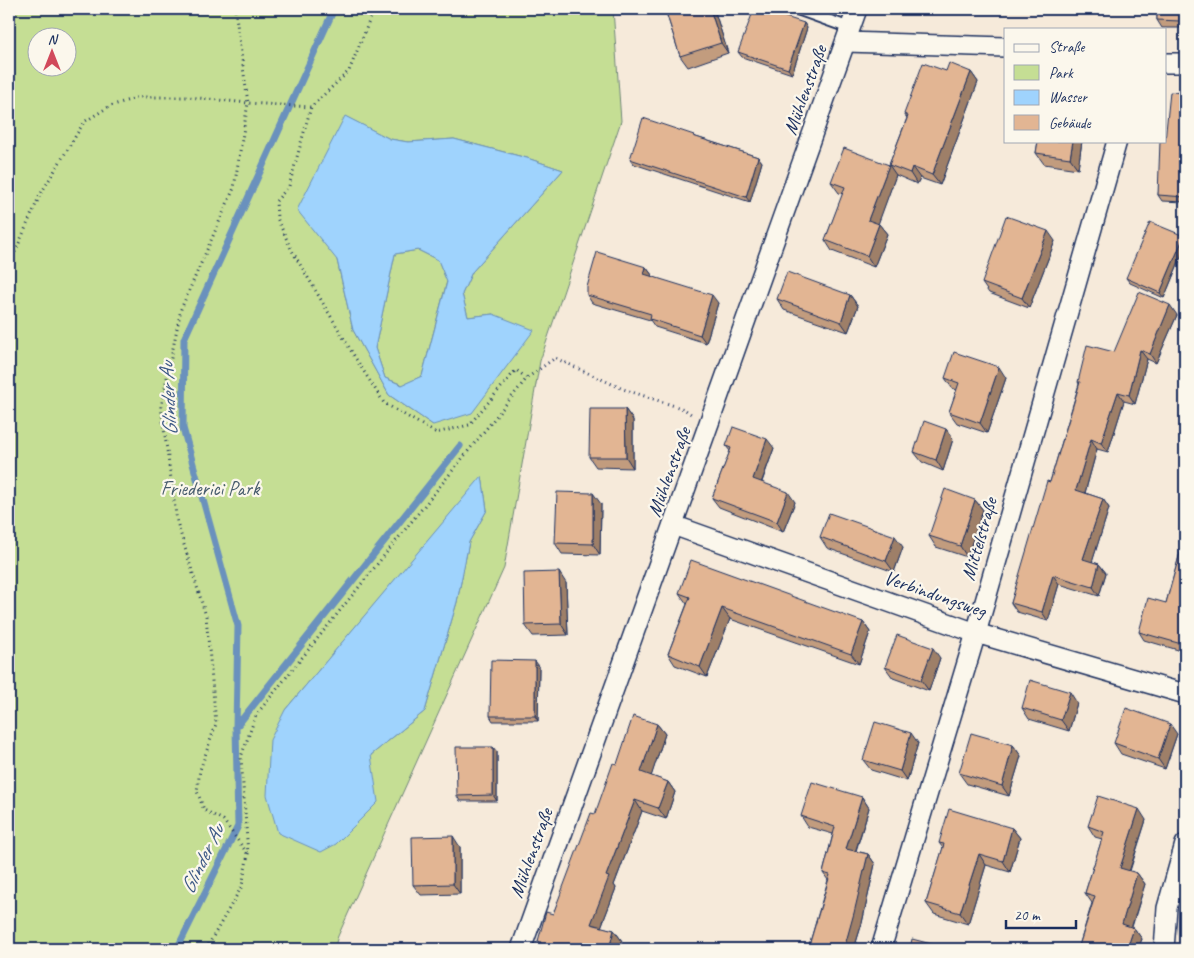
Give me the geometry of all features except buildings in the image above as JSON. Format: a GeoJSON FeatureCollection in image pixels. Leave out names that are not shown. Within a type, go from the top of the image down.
{"type":"FeatureCollection","features":[{"type":"Feature","properties":{"kind":"street","name":"Mühlenstraße"},"geometry":{"type":"LineString","coordinates":[[521,949],[858,9]]}},
{"type":"Feature","properties":{"kind":"street"},"geometry":{"type":"LineString","coordinates":[[848,35],[1004,47]]}},
{"type":"Feature","properties":{"kind":"street"},"geometry":{"type":"LineString","coordinates":[[1166,63],[1185,63]]}},
{"type":"Feature","properties":{"kind":"street","name":"Mittelstraße"},"geometry":{"type":"LineString","coordinates":[[881,949],[976,633],[1117,142]]}},
{"type":"Feature","properties":{"kind":"street","name":"Verbindungsweg"},"geometry":{"type":"LineString","coordinates":[[673,526],[976,633],[1185,694]]}},
{"type":"Feature","properties":{"kind":"street"},"geometry":{"type":"LineString","coordinates":[[1164,949],[1167,908],[1185,844]]}},
{"type":"Feature","properties":{"kind":"lane"},"geometry":{"type":"LineString","coordinates":[[797,9],[848,35]]}},
{"type":"Feature","properties":{"kind":"path"},"geometry":{"type":"LineString","coordinates":[[235,9],[248,103],[234,188],[181,309],[161,407],[177,522],[206,616],[216,724],[200,770],[197,791],[204,810],[223,820],[248,854]]}},
{"type":"Feature","properties":{"kind":"path"},"geometry":{"type":"LineString","coordinates":[[374,9],[348,71],[311,107],[289,186],[276,201],[277,218],[301,266],[356,359],[384,402],[436,433],[470,425],[516,370],[527,378]]}},
{"type":"Feature","properties":{"kind":"path"},"geometry":{"type":"LineString","coordinates":[[9,266],[40,195],[84,122],[110,106],[139,97],[188,97],[311,107]]}},
{"type":"Feature","properties":{"kind":"path"},"geometry":{"type":"LineString","coordinates":[[206,949],[242,886],[248,854],[241,757],[256,715],[527,378],[554,358],[623,389],[684,409],[709,426]]}},
{"type":"Feature","properties":{"kind":"green space","name":"Friederici Park"},"geometry":{"type":"Polygon","coordinates":[[[9,9],[613,9],[621,121],[540,361],[504,568],[338,936],[334,949],[9,949],[9,9]],[[346,117],[337,260],[353,330],[389,395],[433,425],[493,314],[468,317],[462,294],[472,272],[563,170],[527,158],[454,139],[408,142],[390,139],[346,117]],[[482,477],[285,710],[371,755],[425,711],[457,602],[469,542],[487,510],[482,477]]]}},
{"type":"Feature","properties":{"kind":"green space"},"geometry":{"type":"Polygon","coordinates":[[[418,250],[438,260],[447,281],[422,376],[403,385],[385,378],[375,348],[395,254],[418,250]]]}},
{"type":"Feature","properties":{"kind":"water"},"geometry":{"type":"Polygon","coordinates":[[[345,116],[390,139],[408,142],[454,139],[527,158],[563,170],[472,272],[462,294],[468,317],[493,314],[534,330],[472,413],[433,425],[389,395],[353,330],[337,260],[297,210],[345,116]],[[418,250],[395,254],[375,348],[385,378],[402,385],[422,376],[447,282],[438,260],[418,250]]]}},
{"type":"Feature","properties":{"kind":"water"},"geometry":{"type":"Polygon","coordinates":[[[482,476],[487,510],[469,542],[457,602],[425,711],[371,755],[378,802],[336,844],[321,852],[278,833],[267,795],[270,740],[285,710],[482,476]]]}},
{"type":"Feature","properties":{"kind":"waterway","name":"Glinder Au"},"geometry":{"type":"LineString","coordinates":[[177,949],[238,826],[236,727],[238,626],[183,428],[184,339],[334,9]]}},
{"type":"Feature","properties":{"kind":"waterway"},"geometry":{"type":"LineString","coordinates":[[236,727],[460,446]]}}]}
